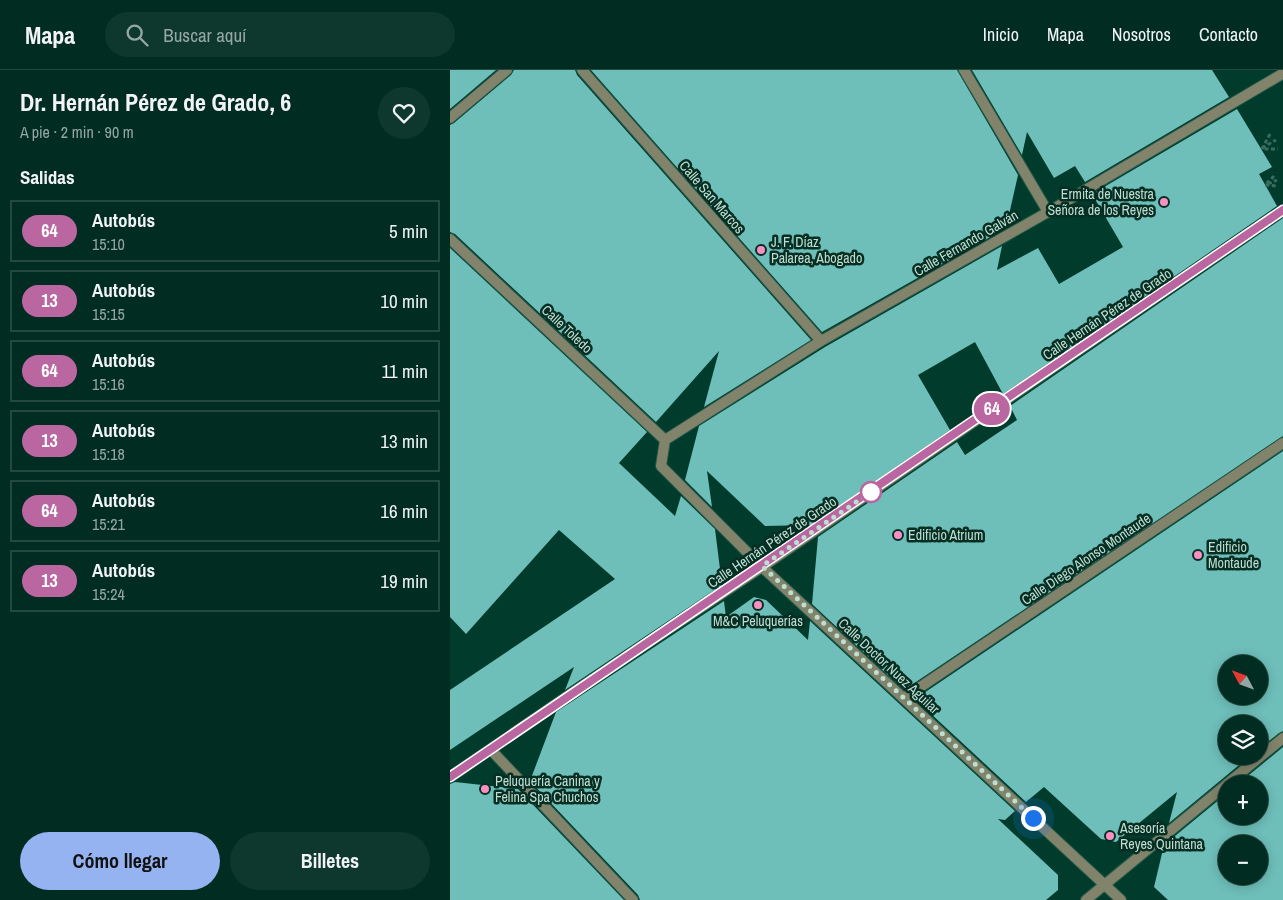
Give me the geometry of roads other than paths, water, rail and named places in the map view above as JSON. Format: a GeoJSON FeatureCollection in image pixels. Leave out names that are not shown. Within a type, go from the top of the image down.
{"type":"FeatureCollection","features":[{"type":"Feature","properties":{"kind":"street"},"geometry":{"type":"LineString","coordinates":[[450,118],[507,70]]}},
{"type":"Feature","properties":{"kind":"street","name":"Calle San Marcos"},"geometry":{"type":"LineString","coordinates":[[582,70],[821,342]]}},
{"type":"Feature","properties":{"kind":"street"},"geometry":{"type":"LineString","coordinates":[[964,70],[1048,212]]}},
{"type":"Feature","properties":{"kind":"street"},"geometry":{"type":"LineString","coordinates":[[1280,70],[1283,75]]}},
{"type":"Feature","properties":{"kind":"street","name":"Calle Fernando Galván"},"geometry":{"type":"LineString","coordinates":[[665,440],[821,342],[1283,75]]}},
{"type":"Feature","properties":{"kind":"street","name":"Calle Hernán Pérez de Grado"},"geometry":{"type":"LineString","coordinates":[[450,777],[1283,210]]}},
{"type":"Feature","properties":{"kind":"street","name":"Calle Toledo"},"geometry":{"type":"LineString","coordinates":[[450,240],[665,440]]}},
{"type":"Feature","properties":{"kind":"street","name":"Calle Doctor Nuez Aguilar"},"geometry":{"type":"LineString","coordinates":[[665,440],[661,466],[762,566],[1121,900]]}},
{"type":"Feature","properties":{"kind":"street","name":"Calle Diego Alonso Montaude"},"geometry":{"type":"LineString","coordinates":[[904,698],[1283,443]]}},
{"type":"Feature","properties":{"kind":"street"},"geometry":{"type":"LineString","coordinates":[[1238,775],[1283,738]]}},
{"type":"Feature","properties":{"kind":"street"},"geometry":{"type":"LineString","coordinates":[[491,750],[633,900]]}},
{"type":"Feature","properties":{"kind":"street"},"geometry":{"type":"LineString","coordinates":[[1086,900],[1218,791]]}},
{"type":"Feature","properties":{"kind":"place","name":"Ermita de Nuestra Señora de los Reyes"},"geometry":{"type":"Point","coordinates":[1164,202]}},
{"type":"Feature","properties":{"kind":"place","name":"J. F. Díaz Palarea, Abogado"},"geometry":{"type":"Point","coordinates":[761,250]}},
{"type":"Feature","properties":{"kind":"place","name":"Edificio Atrium"},"geometry":{"type":"Point","coordinates":[898,535]}},
{"type":"Feature","properties":{"kind":"place","name":"Edificio Montaude"},"geometry":{"type":"Point","coordinates":[1198,555]}},
{"type":"Feature","properties":{"kind":"place","name":"M&C Peluquerías"},"geometry":{"type":"Point","coordinates":[758,605]}},
{"type":"Feature","properties":{"kind":"place","name":"Peluquería Canina y Felina Spa Chuchos"},"geometry":{"type":"Point","coordinates":[485,789]}},
{"type":"Feature","properties":{"kind":"place","name":"Asesoría Reyes Quintana"},"geometry":{"type":"Point","coordinates":[1110,836]}}]}
